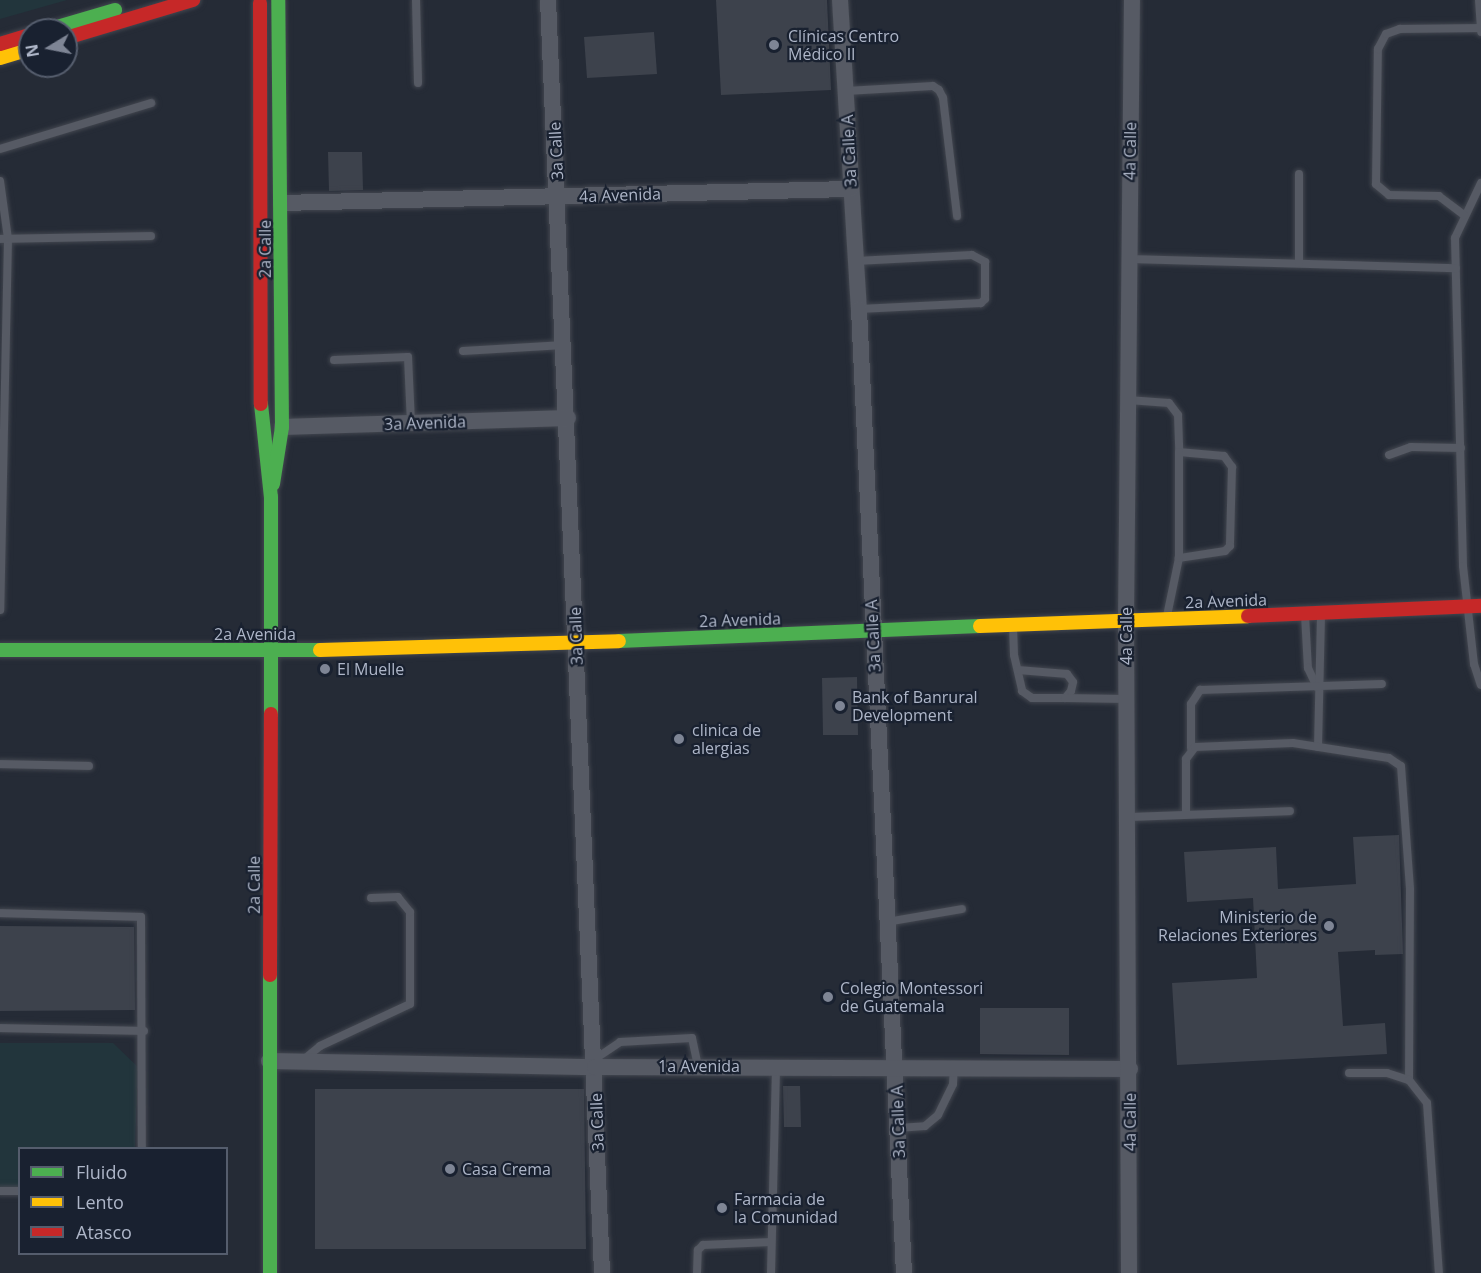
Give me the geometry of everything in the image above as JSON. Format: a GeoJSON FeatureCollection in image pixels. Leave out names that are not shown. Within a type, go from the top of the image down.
{"type":"FeatureCollection","features":[{"type":"Feature","properties":{"kind":"street"},"geometry":{"type":"LineString","coordinates":[[78,21],[150,0]]}},
{"type":"Feature","properties":{"kind":"street"},"geometry":{"type":"LineString","coordinates":[[78,34],[193,0]]}},
{"type":"Feature","properties":{"kind":"street","name":"2a Calle"},"geometry":{"type":"LineString","coordinates":[[271,497],[282,428],[278,0]]}},
{"type":"Feature","properties":{"kind":"street","name":"3a Calle"},"geometry":{"type":"LineString","coordinates":[[548,0],[565,345],[602,1273]]}},
{"type":"Feature","properties":{"kind":"street","name":"3a Calle A"},"geometry":{"type":"LineString","coordinates":[[840,0],[859,309],[872,631],[904,1273]]}},
{"type":"Feature","properties":{"kind":"street","name":"4a Calle"},"geometry":{"type":"LineString","coordinates":[[1129,1273],[1130,1069],[1126,622],[1132,0]]}},
{"type":"Feature","properties":{"kind":"street","name":"2a Calle"},"geometry":{"type":"LineString","coordinates":[[260,3],[261,428],[271,497],[270,1273]]}},
{"type":"Feature","properties":{"kind":"street"},"geometry":{"type":"LineString","coordinates":[[0,44],[18,39]]}},
{"type":"Feature","properties":{"kind":"street"},"geometry":{"type":"LineString","coordinates":[[0,58],[18,53]]}},
{"type":"Feature","properties":{"kind":"street","name":"4a Avenida"},"geometry":{"type":"LineString","coordinates":[[281,203],[851,189]]}},
{"type":"Feature","properties":{"kind":"street","name":"3a Avenida"},"geometry":{"type":"LineString","coordinates":[[282,428],[568,418]]}},
{"type":"Feature","properties":{"kind":"street","name":"2a Avenida"},"geometry":{"type":"LineString","coordinates":[[0,650],[272,651],[577,643],[1474,606]]}},
{"type":"Feature","properties":{"kind":"street","name":"1a Avenida"},"geometry":{"type":"LineString","coordinates":[[269,1061],[1130,1069]]}},
{"type":"Feature","properties":{"kind":"lane"},"geometry":{"type":"LineString","coordinates":[[416,0],[418,83]]}},
{"type":"Feature","properties":{"kind":"lane"},"geometry":{"type":"LineString","coordinates":[[1464,214],[1439,196],[1389,195],[1376,184],[1378,49],[1386,34],[1400,29],[1481,30],[1479,0]]}},
{"type":"Feature","properties":{"kind":"lane"},"geometry":{"type":"LineString","coordinates":[[846,91],[933,86],[939,90],[943,98],[957,216]]}},
{"type":"Feature","properties":{"kind":"lane"},"geometry":{"type":"LineString","coordinates":[[0,149],[151,103]]}},
{"type":"Feature","properties":{"kind":"lane"},"geometry":{"type":"LineString","coordinates":[[1299,174],[1299,262]]}},
{"type":"Feature","properties":{"kind":"lane"},"geometry":{"type":"LineString","coordinates":[[0,181],[4,239],[0,610]]}},
{"type":"Feature","properties":{"kind":"lane"},"geometry":{"type":"LineString","coordinates":[[1481,183],[1464,214],[1455,238],[1461,448],[1474,606],[1474,664],[1481,685]]}},
{"type":"Feature","properties":{"kind":"lane"},"geometry":{"type":"LineString","coordinates":[[4,239],[151,236]]}},
{"type":"Feature","properties":{"kind":"lane"},"geometry":{"type":"LineString","coordinates":[[856,261],[972,255],[985,262],[985,299],[981,303],[859,309]]}},
{"type":"Feature","properties":{"kind":"lane"},"geometry":{"type":"LineString","coordinates":[[1129,259],[1456,268]]}},
{"type":"Feature","properties":{"kind":"lane"},"geometry":{"type":"LineString","coordinates":[[463,351],[565,345]]}},
{"type":"Feature","properties":{"kind":"lane"},"geometry":{"type":"LineString","coordinates":[[334,360],[408,357],[411,424]]}},
{"type":"Feature","properties":{"kind":"lane"},"geometry":{"type":"LineString","coordinates":[[1128,399],[1169,403],[1175,408],[1179,452],[1179,558],[1166,620]]}},
{"type":"Feature","properties":{"kind":"lane"},"geometry":{"type":"LineString","coordinates":[[1389,456],[1411,447],[1461,448]]}},
{"type":"Feature","properties":{"kind":"lane"},"geometry":{"type":"LineString","coordinates":[[1179,452],[1224,456],[1229,460],[1233,538],[1225,551],[1179,558]]}},
{"type":"Feature","properties":{"kind":"lane"},"geometry":{"type":"LineString","coordinates":[[1305,614],[1308,668],[1317,687]]}},
{"type":"Feature","properties":{"kind":"lane"},"geometry":{"type":"LineString","coordinates":[[1318,747],[1317,687],[1323,668],[1321,614]]}},
{"type":"Feature","properties":{"kind":"lane"},"geometry":{"type":"LineString","coordinates":[[1013,626],[1022,691],[1032,698],[1126,699]]}},
{"type":"Feature","properties":{"kind":"lane"},"geometry":{"type":"LineString","coordinates":[[1018,670],[1067,674],[1073,682],[1065,698]]}},
{"type":"Feature","properties":{"kind":"lane"},"geometry":{"type":"LineString","coordinates":[[1185,814],[1186,759],[1191,748],[1191,704],[1200,690],[1382,684]]}},
{"type":"Feature","properties":{"kind":"lane"},"geometry":{"type":"LineString","coordinates":[[1191,748],[1287,743],[1389,758],[1401,766],[1404,775],[1410,890],[1409,1080]]}},
{"type":"Feature","properties":{"kind":"lane"},"geometry":{"type":"LineString","coordinates":[[0,764],[89,766]]}},
{"type":"Feature","properties":{"kind":"lane"},"geometry":{"type":"LineString","coordinates":[[1127,817],[1290,810]]}},
{"type":"Feature","properties":{"kind":"lane"},"geometry":{"type":"LineString","coordinates":[[300,1062],[320,1046],[410,1004],[410,912],[398,897],[371,898]]}},
{"type":"Feature","properties":{"kind":"lane"},"geometry":{"type":"LineString","coordinates":[[887,922],[962,909]]}},
{"type":"Feature","properties":{"kind":"lane"},"geometry":{"type":"LineString","coordinates":[[0,913],[141,917],[144,1031],[142,1147]]}},
{"type":"Feature","properties":{"kind":"lane"},"geometry":{"type":"LineString","coordinates":[[0,1028],[144,1031]]}},
{"type":"Feature","properties":{"kind":"lane"},"geometry":{"type":"LineString","coordinates":[[595,1063],[620,1042],[692,1038],[698,1066]]}},
{"type":"Feature","properties":{"kind":"lane"},"geometry":{"type":"LineString","coordinates":[[771,1273],[776,1066]]}},
{"type":"Feature","properties":{"kind":"lane"},"geometry":{"type":"LineString","coordinates":[[898,1128],[924,1126],[938,1115],[953,1084],[954,1067]]}},
{"type":"Feature","properties":{"kind":"lane"},"geometry":{"type":"LineString","coordinates":[[1349,1073],[1387,1073],[1409,1080],[1427,1103],[1439,1273]]}},
{"type":"Feature","properties":{"kind":"lane"},"geometry":{"type":"LineString","coordinates":[[0,1191],[18,1191]]}},
{"type":"Feature","properties":{"kind":"lane"},"geometry":{"type":"LineString","coordinates":[[697,1273],[698,1250],[703,1245],[771,1242]]}},
{"type":"Feature","properties":{"kind":"shaded area"},"geometry":{"type":"Polygon","coordinates":[[[0,0],[67,0],[0,19],[0,0]]]}},
{"type":"Feature","properties":{"kind":"shaded area"},"geometry":{"type":"Polygon","coordinates":[[[0,1043],[113,1043],[138,1067],[135,1147],[18,1147],[18,1188],[0,1188],[0,1043]]]}},
{"type":"Feature","properties":{"kind":"building","name":"Clínicas Centro Médico II"},"geometry":{"type":"Polygon","coordinates":[[[716,0],[827,0],[831,90],[721,95],[716,0]]]}},
{"type":"Feature","properties":{"kind":"building"},"geometry":{"type":"Polygon","coordinates":[[[654,32],[657,74],[587,78],[584,37],[654,32]]]}},
{"type":"Feature","properties":{"kind":"building"},"geometry":{"type":"Polygon","coordinates":[[[328,152],[362,152],[363,190],[329,191],[328,152]]]}},
{"type":"Feature","properties":{"kind":"building","name":"Bank of Banrural Development"},"geometry":{"type":"Polygon","coordinates":[[[857,677],[858,735],[823,735],[822,678],[857,677]]]}},
{"type":"Feature","properties":{"kind":"building","name":"Ministerio de Relaciones Exteriores"},"geometry":{"type":"Polygon","coordinates":[[[1399,835],[1403,954],[1375,955],[1375,950],[1338,952],[1343,1026],[1385,1023],[1387,1054],[1177,1065],[1172,983],[1257,978],[1253,898],[1187,902],[1184,852],[1276,847],[1278,889],[1356,884],[1353,837],[1399,835]]]}},
{"type":"Feature","properties":{"kind":"building"},"geometry":{"type":"Polygon","coordinates":[[[0,926],[134,927],[135,1010],[0,1011],[0,926]]]}},
{"type":"Feature","properties":{"kind":"building"},"geometry":{"type":"Polygon","coordinates":[[[980,1008],[1069,1008],[1069,1055],[980,1054],[980,1008]]]}},
{"type":"Feature","properties":{"kind":"building"},"geometry":{"type":"Polygon","coordinates":[[[783,1086],[800,1086],[801,1127],[784,1127],[783,1086]]]}},
{"type":"Feature","properties":{"kind":"building","name":"Casa Crema"},"geometry":{"type":"Polygon","coordinates":[[[315,1089],[584,1089],[586,1249],[315,1249],[315,1089]]]}},
{"type":"Feature","properties":{"kind":"traffic: fast"},"geometry":{"type":"LineString","coordinates":[[273,484],[282,427],[278,0]]}},
{"type":"Feature","properties":{"kind":"traffic: fast"},"geometry":{"type":"LineString","coordinates":[[78,21],[115,10]]}},
{"type":"Feature","properties":{"kind":"traffic: fast"},"geometry":{"type":"LineString","coordinates":[[261,404],[271,497],[271,714]]}},
{"type":"Feature","properties":{"kind":"traffic: fast"},"geometry":{"type":"LineString","coordinates":[[619,641],[980,626]]}},
{"type":"Feature","properties":{"kind":"traffic: fast"},"geometry":{"type":"LineString","coordinates":[[0,650],[320,650]]}},
{"type":"Feature","properties":{"kind":"traffic: fast"},"geometry":{"type":"LineString","coordinates":[[270,975],[270,1273]]}},
{"type":"Feature","properties":{"kind":"traffic: slow"},"geometry":{"type":"LineString","coordinates":[[0,58],[18,53]]}},
{"type":"Feature","properties":{"kind":"traffic: slow"},"geometry":{"type":"LineString","coordinates":[[980,626],[1248,616]]}},
{"type":"Feature","properties":{"kind":"traffic: slow"},"geometry":{"type":"LineString","coordinates":[[320,650],[619,641]]}},
{"type":"Feature","properties":{"kind":"traffic: jam"},"geometry":{"type":"LineString","coordinates":[[78,34],[193,0]]}},
{"type":"Feature","properties":{"kind":"traffic: jam"},"geometry":{"type":"LineString","coordinates":[[260,3],[261,404]]}},
{"type":"Feature","properties":{"kind":"traffic: jam"},"geometry":{"type":"LineString","coordinates":[[0,44],[18,39]]}},
{"type":"Feature","properties":{"kind":"traffic: jam"},"geometry":{"type":"LineString","coordinates":[[1248,616],[1481,606]]}},
{"type":"Feature","properties":{"kind":"traffic: jam"},"geometry":{"type":"LineString","coordinates":[[270,975],[271,714]]}},
{"type":"Feature","properties":{"kind":"place","name":"Clínicas Centro Médico II"},"geometry":{"type":"Point","coordinates":[774,45]}},
{"type":"Feature","properties":{"kind":"place","name":"El Muelle"},"geometry":{"type":"Point","coordinates":[325,669]}},
{"type":"Feature","properties":{"kind":"place","name":"Bank of Banrural Development"},"geometry":{"type":"Point","coordinates":[840,706]}},
{"type":"Feature","properties":{"kind":"place","name":"clinica de alergias"},"geometry":{"type":"Point","coordinates":[679,739]}},
{"type":"Feature","properties":{"kind":"place","name":"Ministerio de Relaciones Exteriores"},"geometry":{"type":"Point","coordinates":[1329,926]}},
{"type":"Feature","properties":{"kind":"place","name":"Colegio Montessori de Guatemala"},"geometry":{"type":"Point","coordinates":[828,997]}},
{"type":"Feature","properties":{"kind":"place","name":"Casa Crema"},"geometry":{"type":"Point","coordinates":[450,1169]}},
{"type":"Feature","properties":{"kind":"place","name":"Farmacia de la Comunidad"},"geometry":{"type":"Point","coordinates":[722,1208]}}]}
